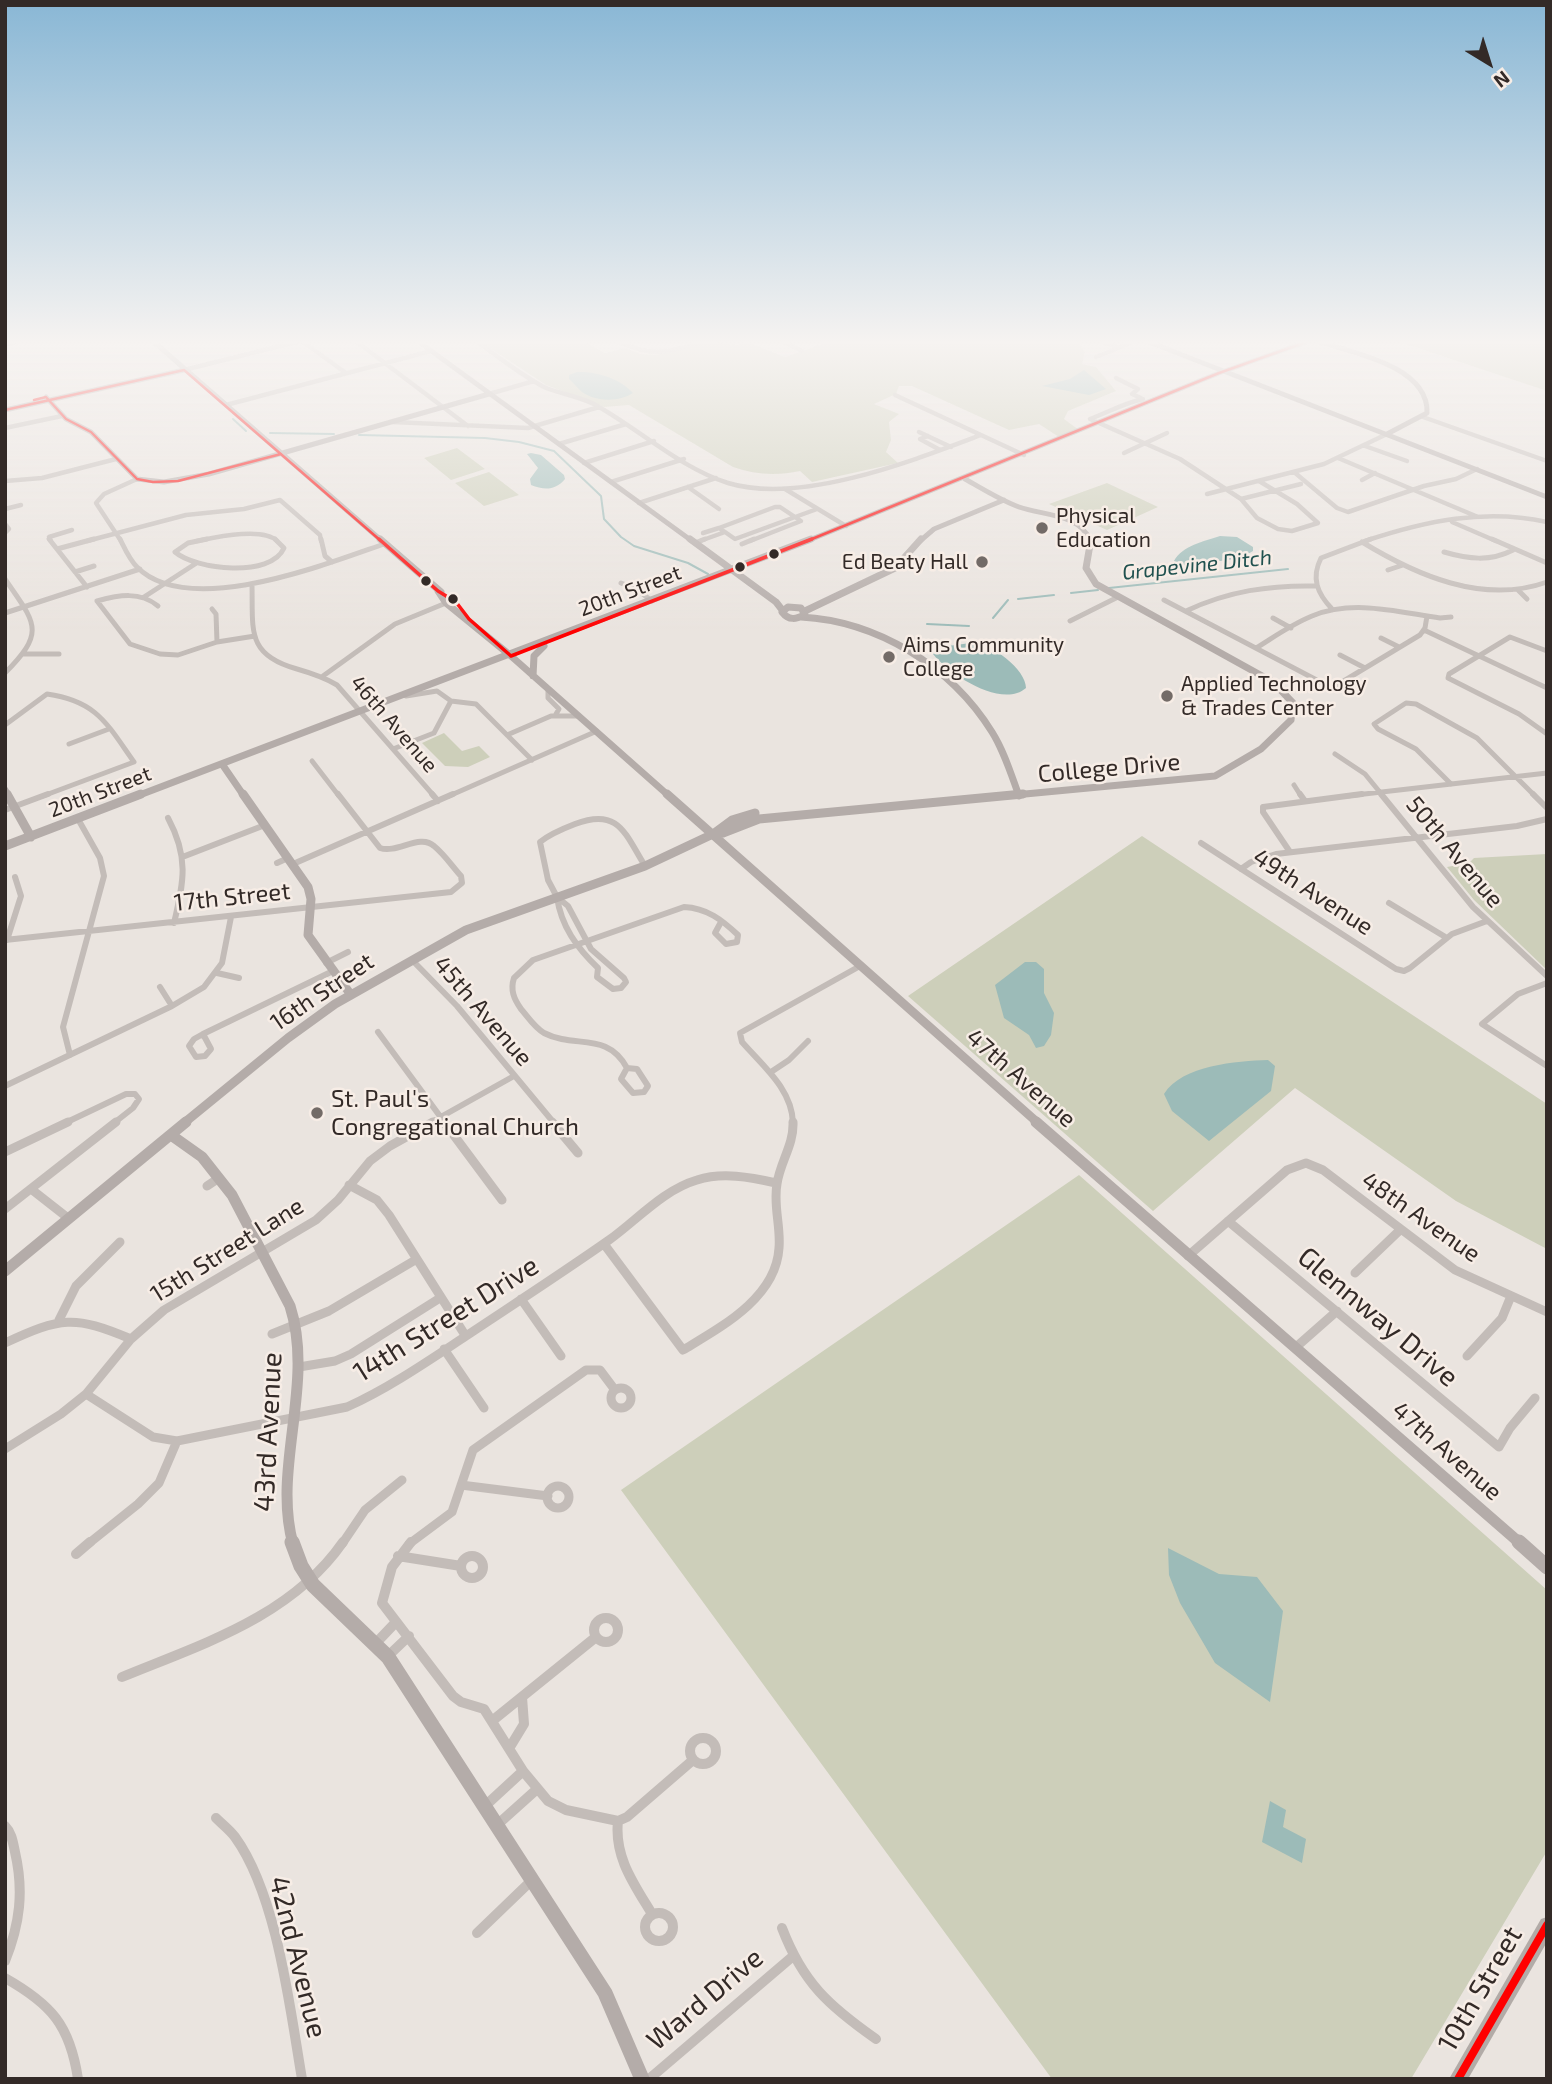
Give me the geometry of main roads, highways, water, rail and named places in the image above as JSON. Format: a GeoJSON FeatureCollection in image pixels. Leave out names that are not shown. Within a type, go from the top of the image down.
{"type":"FeatureCollection","features":[{"type":"Feature","properties":{"kind":"main road","name":"10th Street"},"geometry":{"type":"LineString","coordinates":[[1458,2079],[1547,1925]]}},
{"type":"Feature","properties":{"kind":"water"},"geometry":{"type":"Polygon","coordinates":[[[527,454],[541,455],[564,475],[565,479],[557,486],[549,488],[531,485],[530,479],[538,468],[527,454]]]}},
{"type":"Feature","properties":{"kind":"water"},"geometry":{"type":"Polygon","coordinates":[[[1220,536],[1237,537],[1253,547],[1253,551],[1241,558],[1186,566],[1177,565],[1174,561],[1182,551],[1220,536]]]}},
{"type":"Feature","properties":{"kind":"water"},"geometry":{"type":"Polygon","coordinates":[[[971,643],[988,647],[1006,658],[1020,673],[1026,688],[1016,693],[1004,694],[977,687],[951,671],[933,654],[940,647],[971,643]]]}},
{"type":"Feature","properties":{"kind":"water"},"geometry":{"type":"Polygon","coordinates":[[[1025,962],[1036,962],[1044,969],[1044,993],[1054,1013],[1051,1035],[1044,1046],[1036,1048],[1029,1035],[1004,1018],[995,985],[1025,962]]]}},
{"type":"Feature","properties":{"kind":"water"},"geometry":{"type":"Polygon","coordinates":[[[1268,1060],[1275,1066],[1271,1091],[1209,1141],[1172,1111],[1164,1094],[1172,1084],[1183,1077],[1211,1066],[1268,1060]]]}},
{"type":"Feature","properties":{"kind":"water"},"geometry":{"type":"Polygon","coordinates":[[[1168,1548],[1219,1574],[1257,1577],[1283,1611],[1270,1702],[1215,1663],[1180,1603],[1169,1575],[1168,1548]]]}},
{"type":"Feature","properties":{"kind":"water"},"geometry":{"type":"Polygon","coordinates":[[[1270,1801],[1286,1810],[1283,1827],[1306,1839],[1302,1863],[1262,1842],[1270,1801]]]}},
{"type":"Feature","properties":{"kind":"waterway","name":"Grapevine Ditch"},"geometry":{"type":"LineString","coordinates":[[496,439],[554,451],[601,496],[604,519],[621,537],[634,546],[688,563],[708,574]]}},
{"type":"Feature","properties":{"kind":"waterway","name":"Grapevine Ditch"},"geometry":{"type":"LineString","coordinates":[[1109,588],[1288,569]]}},
{"type":"Feature","properties":{"kind":"waterway","name":"Grapevine Ditch"},"geometry":{"type":"LineString","coordinates":[[1071,593],[1098,590]]}},
{"type":"Feature","properties":{"kind":"waterway","name":"Grapevine Ditch"},"geometry":{"type":"LineString","coordinates":[[1018,599],[1054,595]]}},
{"type":"Feature","properties":{"kind":"waterway","name":"Grapevine Ditch"},"geometry":{"type":"LineString","coordinates":[[993,618],[1008,600]]}},
{"type":"Feature","properties":{"kind":"waterway","name":"Grapevine Ditch"},"geometry":{"type":"LineString","coordinates":[[927,624],[969,626]]}},
{"type":"Feature","properties":{"kind":"place","name":"Physical Education"},"geometry":{"type":"Point","coordinates":[1042,528]}},
{"type":"Feature","properties":{"kind":"place","name":"Ed Beaty Hall"},"geometry":{"type":"Point","coordinates":[982,562]}},
{"type":"Feature","properties":{"kind":"place","name":"Aims Community College"},"geometry":{"type":"Point","coordinates":[889,657]}},
{"type":"Feature","properties":{"kind":"place","name":"Applied Technology & Trades Center"},"geometry":{"type":"Point","coordinates":[1167,696]}},
{"type":"Feature","properties":{"kind":"place","name":"St. Paul's Congregational Church"},"geometry":{"type":"Point","coordinates":[317,1113]}}]}
